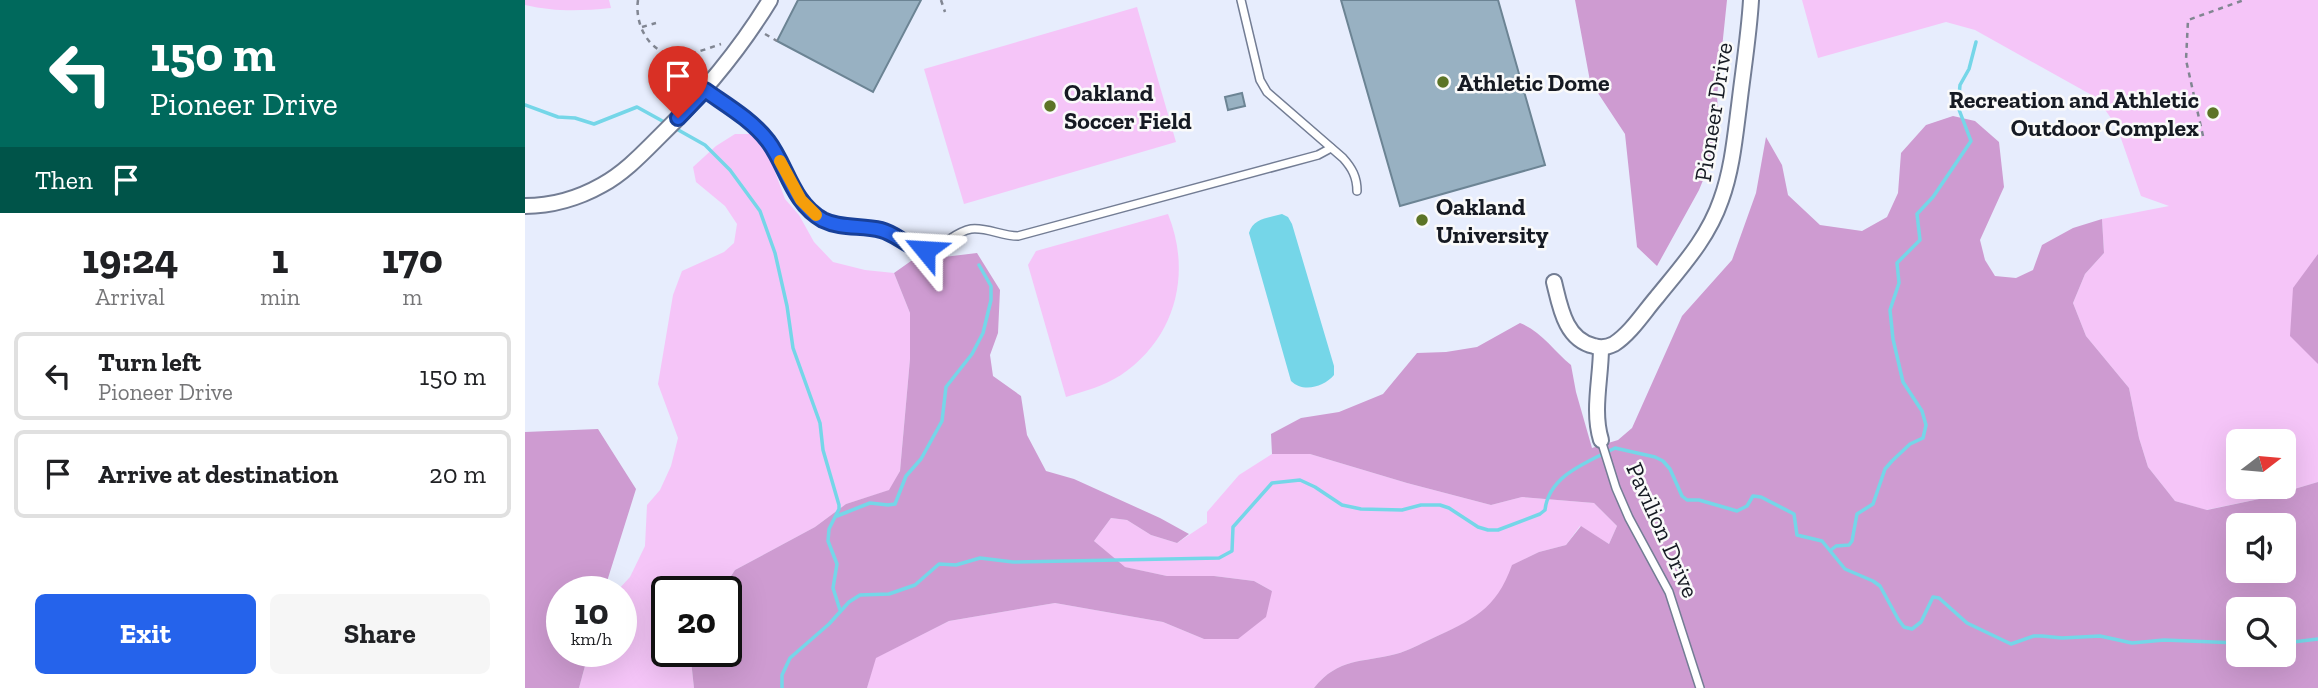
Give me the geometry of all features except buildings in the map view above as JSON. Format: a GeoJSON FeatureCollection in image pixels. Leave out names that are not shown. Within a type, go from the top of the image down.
{"type":"FeatureCollection","features":[{"type":"Feature","properties":{"kind":"street"},"geometry":{"type":"LineString","coordinates":[[525,206],[575,197],[612,178],[641,155],[705,90],[742,43],[770,0]]}},
{"type":"Feature","properties":{"kind":"street","name":"Pioneer Drive"},"geometry":{"type":"LineString","coordinates":[[1601,348],[1612,345],[1623,337],[1642,315],[1700,244],[1716,212],[1733,156],[1751,0]]}},
{"type":"Feature","properties":{"kind":"street"},"geometry":{"type":"LineString","coordinates":[[1554,282],[1562,312],[1573,334],[1580,342],[1601,348]]}},
{"type":"Feature","properties":{"kind":"street","name":"Pavilion Drive"},"geometry":{"type":"LineString","coordinates":[[1601,348],[1596,421],[1601,440]]}},
{"type":"Feature","properties":{"kind":"lane"},"geometry":{"type":"LineString","coordinates":[[1241,0],[1260,80],[1267,92],[1352,168],[1357,191]]}},
{"type":"Feature","properties":{"kind":"lane"},"geometry":{"type":"LineString","coordinates":[[705,90],[744,117],[767,139],[801,200],[821,218],[833,224],[888,232],[914,248],[925,250],[962,231],[983,229],[1005,236],[1030,233],[1318,156],[1331,148]]}},
{"type":"Feature","properties":{"kind":"lane","name":"Pavilion Drive"},"geometry":{"type":"LineString","coordinates":[[1601,440],[1629,518],[1669,592],[1700,688]]}},
{"type":"Feature","properties":{"kind":"path"},"geometry":{"type":"LineString","coordinates":[[638,0],[637,14],[641,27],[648,41],[660,51],[684,55],[721,44]]}},
{"type":"Feature","properties":{"kind":"path"},"geometry":{"type":"LineString","coordinates":[[941,0],[945,12]]}},
{"type":"Feature","properties":{"kind":"path"},"geometry":{"type":"LineString","coordinates":[[2203,136],[2186,60],[2187,20],[2244,0]]}},
{"type":"Feature","properties":{"kind":"path"},"geometry":{"type":"LineString","coordinates":[[641,27],[656,23]]}},
{"type":"Feature","properties":{"kind":"path"},"geometry":{"type":"LineString","coordinates":[[762,33],[777,41]]}},
{"type":"Feature","properties":{"kind":"shaded area"},"geometry":{"type":"Polygon","coordinates":[[[525,0],[609,0],[611,8],[547,9],[525,5],[525,0]]]}},
{"type":"Feature","properties":{"kind":"shaded area"},"geometry":{"type":"Polygon","coordinates":[[[1575,0],[1727,0],[1717,96],[1720,139],[1699,190],[1657,266],[1637,247],[1625,134],[1590,81],[1575,0]]]}},
{"type":"Feature","properties":{"kind":"shaded area"},"geometry":{"type":"Polygon","coordinates":[[[1802,0],[2318,0],[2318,482],[2296,489],[2296,429],[2226,429],[2226,499],[2259,499],[2206,510],[2175,501],[2148,467],[2129,388],[2086,336],[2073,303],[2085,274],[2104,253],[2102,219],[2169,206],[2141,196],[2117,127],[2097,98],[1975,30],[1946,22],[1818,58],[1802,0]]]}},
{"type":"Feature","properties":{"kind":"shaded area","name":"Oakland Soccer Field"},"geometry":{"type":"Polygon","coordinates":[[[1137,7],[1176,142],[964,204],[924,69],[1137,7]]]}},
{"type":"Feature","properties":{"kind":"shaded area"},"geometry":{"type":"Polygon","coordinates":[[[1953,116],[1975,121],[1999,142],[2004,187],[1980,240],[1985,260],[1995,276],[2016,278],[2033,270],[2042,245],[2073,228],[2102,219],[2104,253],[2085,274],[2073,303],[2086,336],[2129,388],[2148,467],[2175,501],[2207,510],[2259,499],[2296,499],[2296,489],[2318,482],[2318,688],[1314,688],[1323,678],[1342,666],[1405,651],[1470,619],[1481,612],[1498,593],[1512,565],[1539,552],[1566,545],[1581,526],[1609,544],[1617,526],[1594,503],[1522,497],[1491,505],[1310,454],[1272,454],[1271,434],[1301,418],[1339,412],[1383,394],[1417,353],[1477,347],[1520,323],[1541,336],[1571,365],[1592,448],[1618,440],[1632,428],[1682,316],[1732,260],[1756,193],[1766,137],[1782,165],[1788,195],[1820,225],[1862,231],[1887,217],[1898,193],[1901,153],[1926,125],[1953,116]]]}},
{"type":"Feature","properties":{"kind":"shaded area"},"geometry":{"type":"Polygon","coordinates":[[[735,134],[753,134],[767,150],[785,199],[799,215],[814,242],[833,262],[865,270],[894,273],[910,313],[910,359],[900,471],[890,490],[846,504],[815,527],[735,570],[731,576],[651,576],[651,667],[692,667],[694,688],[579,688],[585,667],[637,667],[637,576],[630,576],[645,546],[647,505],[660,490],[671,466],[678,438],[658,384],[673,295],[682,271],[724,252],[734,243],[737,224],[725,206],[696,182],[693,167],[716,146],[735,134]]]}},
{"type":"Feature","properties":{"kind":"shaded area"},"geometry":{"type":"Polygon","coordinates":[[[1168,214],[1179,259],[1178,281],[1174,303],[1155,343],[1121,375],[1066,397],[1028,265],[1036,251],[1168,214]]]}},
{"type":"Feature","properties":{"kind":"shaded area"},"geometry":{"type":"Polygon","coordinates":[[[977,253],[1000,290],[998,333],[990,355],[993,376],[1021,396],[1027,435],[1046,471],[1074,479],[1189,534],[1177,543],[1151,535],[1127,520],[1111,518],[1094,541],[1125,567],[1167,576],[1214,576],[1254,581],[1272,591],[1266,617],[1238,639],[1204,639],[1163,622],[1055,603],[949,621],[876,658],[867,688],[694,688],[692,667],[742,667],[742,576],[731,576],[735,570],[815,527],[846,504],[889,490],[900,471],[910,359],[910,313],[894,273],[911,261],[977,253]]]}},
{"type":"Feature","properties":{"kind":"shaded area"},"geometry":{"type":"Polygon","coordinates":[[[2318,254],[2318,364],[2290,336],[2293,288],[2318,254]]]}},
{"type":"Feature","properties":{"kind":"shaded area"},"geometry":{"type":"Polygon","coordinates":[[[598,429],[636,489],[609,576],[546,576],[546,667],[585,667],[579,688],[525,688],[525,432],[598,429]]]}},
{"type":"Feature","properties":{"kind":"shaded area"},"geometry":{"type":"Polygon","coordinates":[[[1272,454],[1310,454],[1491,505],[1522,497],[1594,503],[1617,526],[1609,544],[1580,526],[1566,545],[1539,552],[1513,565],[1499,593],[1471,619],[1405,651],[1342,666],[1323,678],[1314,688],[867,688],[875,658],[949,621],[1055,603],[1163,622],[1204,639],[1272,591],[1254,581],[1214,576],[1167,576],[1124,567],[1094,541],[1111,518],[1127,520],[1151,535],[1177,543],[1207,523],[1207,512],[1239,475],[1272,454]]]}},
{"type":"Feature","properties":{"kind":"water"},"geometry":{"type":"Polygon","coordinates":[[[1282,214],[1288,217],[1292,224],[1334,366],[1334,375],[1330,379],[1307,388],[1291,381],[1249,233],[1258,221],[1282,214]]]}},
{"type":"Feature","properties":{"kind":"waterway"},"geometry":{"type":"LineString","coordinates":[[1831,550],[1836,546],[1849,545],[1857,514],[1873,504],[1885,469],[1910,444],[1923,438],[1926,425],[1922,411],[1903,382],[1893,339],[1890,310],[1899,283],[1897,263],[1920,240],[1917,214],[1933,197],[1971,141],[1958,107],[1960,85],[1969,69],[1976,42]]}},
{"type":"Feature","properties":{"kind":"waterway"},"geometry":{"type":"LineString","coordinates":[[525,105],[558,117],[575,118],[594,124],[637,107],[666,123]]}},
{"type":"Feature","properties":{"kind":"waterway"},"geometry":{"type":"LineString","coordinates":[[673,127],[705,145],[730,170],[760,211],[775,253],[793,348],[820,423],[823,450],[839,505],[829,529],[828,541],[837,564],[833,588],[840,610]]}},
{"type":"Feature","properties":{"kind":"waterway"},"geometry":{"type":"LineString","coordinates":[[837,516],[870,503],[895,504],[906,476],[921,459],[942,421],[946,387],[972,354],[983,333],[991,300],[991,286],[979,265]]}},
{"type":"Feature","properties":{"kind":"waterway"},"geometry":{"type":"LineString","coordinates":[[782,688],[782,675],[790,658],[829,624],[849,602],[860,595],[889,594],[915,585],[939,564],[956,565],[980,558],[1013,562],[1219,558],[1232,551],[1233,527],[1272,483],[1300,480],[1342,505],[1361,509],[1402,510],[1421,505],[1440,505],[1478,527],[1498,530],[1540,514],[1545,510],[1554,488],[1571,471],[1615,448],[1663,461],[1670,469],[1682,496],[1687,500],[1699,500],[1737,511],[1747,506],[1753,496],[1761,497],[1794,514],[1797,535],[1822,541],[1845,569],[1880,586],[1904,627],[1912,629],[1921,622],[1933,597],[1939,598],[1967,623],[2011,644],[2034,636],[2100,636],[2132,643],[2164,640],[2226,643]]}},
{"type":"Feature","properties":{"kind":"waterway"},"geometry":{"type":"LineString","coordinates":[[2296,642],[2318,639]]}},
{"type":"Feature","properties":{"kind":"slow traffic"},"geometry":{"type":"LineString","coordinates":[[780,161],[801,200],[816,215]]}},
{"type":"Feature","properties":{"kind":"place","name":"Athletic Dome"},"geometry":{"type":"Point","coordinates":[1443,82]}},
{"type":"Feature","properties":{"kind":"place","name":"Oakland Soccer Field"},"geometry":{"type":"Point","coordinates":[1050,106]}},
{"type":"Feature","properties":{"kind":"place","name":"Recreation and Athletic Outdoor Complex"},"geometry":{"type":"Point","coordinates":[2213,113]}},
{"type":"Feature","properties":{"kind":"place","name":"Oakland University"},"geometry":{"type":"Point","coordinates":[1422,220]}},
{"type":"Feature","properties":{"kind":"route"},"geometry":{"type":"LineString","coordinates":[[678,118],[705,90],[744,117],[767,139],[801,200],[821,218],[833,224],[879,229],[895,235],[914,248],[925,250]]}}]}
